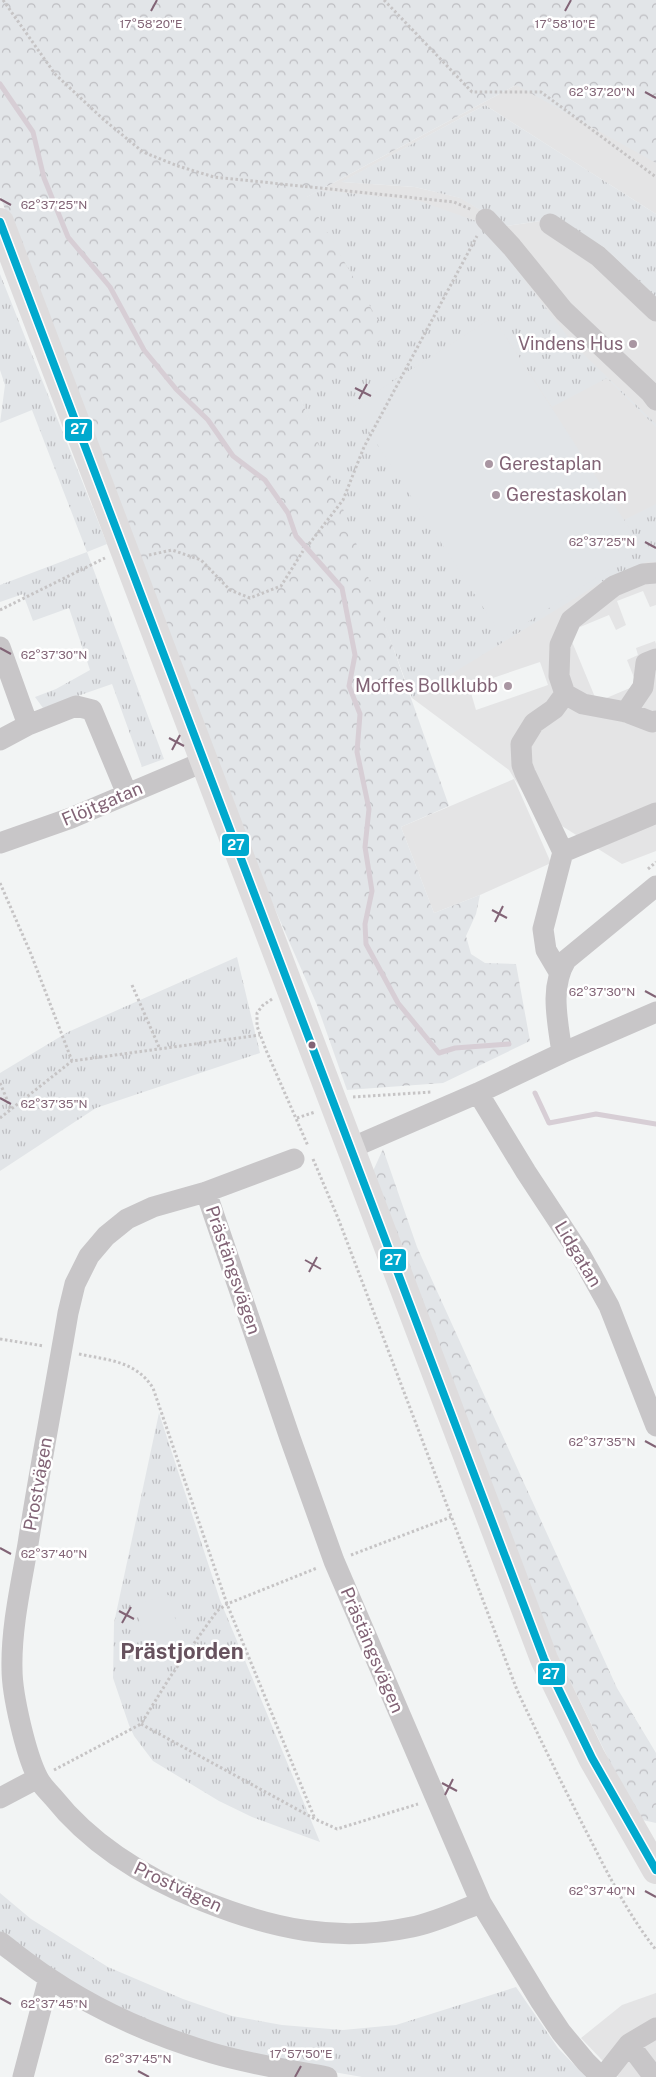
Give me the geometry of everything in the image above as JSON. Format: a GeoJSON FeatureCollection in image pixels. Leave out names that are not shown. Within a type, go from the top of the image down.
{"type":"FeatureCollection","features":[{"type":"Feature","properties":{"kind":"main road"},"geometry":{"type":"LineString","coordinates":[[0,222],[544,1659],[592,1758],[656,1870]]}},
{"type":"Feature","properties":{"kind":"street"},"geometry":{"type":"LineString","coordinates":[[486,220],[512,248],[564,311],[650,392],[656,400]]}},
{"type":"Feature","properties":{"kind":"street"},"geometry":{"type":"LineString","coordinates":[[550,224],[598,256],[656,311]]}},
{"type":"Feature","properties":{"kind":"street"},"geometry":{"type":"LineString","coordinates":[[656,573],[643,574],[614,586],[571,620],[560,645],[559,676],[565,694],[583,704],[626,712],[652,722],[656,721]]}},
{"type":"Feature","properties":{"kind":"street"},"geometry":{"type":"LineString","coordinates":[[0,647],[28,725]]}},
{"type":"Feature","properties":{"kind":"street"},"geometry":{"type":"LineString","coordinates":[[626,712],[642,687],[646,663],[656,659]]}},
{"type":"Feature","properties":{"kind":"street"},"geometry":{"type":"LineString","coordinates":[[559,972],[546,950],[542,930],[563,852],[525,773],[522,765],[521,744],[534,723],[554,709],[565,694]]}},
{"type":"Feature","properties":{"kind":"street"},"geometry":{"type":"LineString","coordinates":[[0,740],[28,725],[76,706],[92,710],[126,794]]}},
{"type":"Feature","properties":{"kind":"street","name":"Flöjtgatan"},"geometry":{"type":"LineString","coordinates":[[0,843],[71,818],[203,762]]}},
{"type":"Feature","properties":{"kind":"street"},"geometry":{"type":"LineString","coordinates":[[563,852],[656,813]]}},
{"type":"Feature","properties":{"kind":"street"},"geometry":{"type":"LineString","coordinates":[[562,1053],[555,992],[559,972],[566,960],[656,886]]}},
{"type":"Feature","properties":{"kind":"street"},"geometry":{"type":"LineString","coordinates":[[351,1148],[656,1012]]}},
{"type":"Feature","properties":{"kind":"street","name":"Lidgatan"},"geometry":{"type":"LineString","coordinates":[[478,1093],[526,1172],[580,1254],[609,1306],[656,1426]]}},
{"type":"Feature","properties":{"kind":"street","name":"Prostvägen"},"geometry":{"type":"LineString","coordinates":[[294,1159],[206,1192],[153,1207],[127,1219],[106,1236],[89,1256],[75,1284],[17,1609],[12,1670],[20,1723],[38,1778],[64,1811],[91,1837],[141,1872],[169,1887],[229,1912],[297,1930],[344,1934],[412,1927],[434,1921],[481,1902]]}},
{"type":"Feature","properties":{"kind":"street","name":"Prästängsvägen"},"geometry":{"type":"LineString","coordinates":[[206,1192],[334,1561],[481,1902],[540,2002],[574,2047],[602,2077]]}},
{"type":"Feature","properties":{"kind":"street"},"geometry":{"type":"LineString","coordinates":[[0,1798],[38,1778]]}},
{"type":"Feature","properties":{"kind":"street"},"geometry":{"type":"LineString","coordinates":[[0,1942],[49,1978],[113,2014],[176,2042],[253,2064],[327,2077]]}},
{"type":"Feature","properties":{"kind":"street"},"geometry":{"type":"LineString","coordinates":[[23,2077],[49,1978]]}},
{"type":"Feature","properties":{"kind":"street"},"geometry":{"type":"LineString","coordinates":[[602,2077],[630,2044],[656,2028]]}},
{"type":"Feature","properties":{"kind":"street"},"geometry":{"type":"LineString","coordinates":[[630,2044],[654,2077]]}},
{"type":"Feature","properties":{"kind":"path"},"geometry":{"type":"LineString","coordinates":[[3,0],[55,74],[103,119],[143,152],[178,166],[214,177],[454,202],[470,209],[486,220],[364,448],[343,500],[308,544]]}},
{"type":"Feature","properties":{"kind":"path"},"geometry":{"type":"LineString","coordinates":[[384,0],[472,92],[541,92],[656,177]]}},
{"type":"Feature","properties":{"kind":"path"},"geometry":{"type":"LineString","coordinates":[[0,610],[106,557],[124,551],[140,557],[172,550],[201,560],[230,590],[250,598],[281,586],[303,551]]}},
{"type":"Feature","properties":{"kind":"path"},"geometry":{"type":"LineString","coordinates":[[0,882],[32,954],[72,1060]]}},
{"type":"Feature","properties":{"kind":"path"},"geometry":{"type":"LineString","coordinates":[[132,985],[159,1047]]}},
{"type":"Feature","properties":{"kind":"path"},"geometry":{"type":"LineString","coordinates":[[289,987],[262,1006],[256,1019],[260,1035],[338,1218],[517,1690],[544,1749],[610,1878],[640,1930],[656,1950]]}},
{"type":"Feature","properties":{"kind":"path"},"geometry":{"type":"LineString","coordinates":[[0,1118],[72,1060],[260,1035]]}},
{"type":"Feature","properties":{"kind":"path"},"geometry":{"type":"LineString","coordinates":[[0,1083],[11,1109]]}},
{"type":"Feature","properties":{"kind":"path"},"geometry":{"type":"LineString","coordinates":[[348,1099],[353,1097],[434,1092]]}},
{"type":"Feature","properties":{"kind":"path"},"geometry":{"type":"LineString","coordinates":[[297,1118],[323,1108]]}},
{"type":"Feature","properties":{"kind":"path"},"geometry":{"type":"LineString","coordinates":[[0,1339],[62,1349],[126,1365],[145,1375],[153,1388],[226,1604],[315,1819]]}},
{"type":"Feature","properties":{"kind":"path"},"geometry":{"type":"LineString","coordinates":[[38,1778],[141,1724],[170,1677],[217,1611],[226,1604],[451,1517]]}},
{"type":"Feature","properties":{"kind":"path"},"geometry":{"type":"LineString","coordinates":[[141,1724],[336,1829],[436,1798]]}},
{"type":"Feature","properties":{"kind":"shaded area","name":"Gerestaskolan"},"geometry":{"type":"Polygon","coordinates":[[[656,8],[656,214],[485,105],[342,182],[415,187],[461,198],[507,226],[554,219],[604,247],[656,297],[656,605],[650,607],[643,591],[617,601],[626,625],[616,630],[609,615],[568,632],[597,702],[637,685],[627,660],[638,655],[636,648],[655,641],[656,644],[656,851],[622,864],[532,807],[509,770],[412,698],[301,399],[307,197],[656,8]],[[540,662],[469,686],[476,710],[548,685],[540,662]]]}},
{"type":"Feature","properties":{"kind":"shaded area"},"geometry":{"type":"Polygon","coordinates":[[[514,779],[551,863],[480,895],[434,913],[401,827],[514,779]]]}},
{"type":"Feature","properties":{"kind":"shaded area"},"geometry":{"type":"Polygon","coordinates":[[[656,1993],[656,2077],[618,2077],[581,2038],[622,2005],[656,1993]]]}},
{"type":"Feature","properties":{"kind":"green space"},"geometry":{"type":"Polygon","coordinates":[[[0,0],[656,0],[656,163],[516,85],[307,197],[387,336],[301,399],[358,548],[449,806],[401,827],[434,913],[480,895],[476,914],[466,936],[471,954],[485,963],[516,964],[530,1041],[443,1083],[347,1090],[317,1005],[253,859],[0,196],[0,0]]]}},
{"type":"Feature","properties":{"kind":"green space"},"geometry":{"type":"Polygon","coordinates":[[[485,105],[656,214],[656,297],[604,247],[554,219],[507,226],[460,198],[415,187],[341,182],[485,105]]]}},
{"type":"Feature","properties":{"kind":"green space"},"geometry":{"type":"Polygon","coordinates":[[[320,190],[420,201],[476,221],[505,254],[575,346],[656,424],[656,427],[607,378],[552,407],[493,317],[353,407],[642,548],[624,520],[656,504],[656,562],[647,562],[613,575],[412,698],[301,399],[387,336],[307,197],[320,190]]]}},
{"type":"Feature","properties":{"kind":"green space"},"geometry":{"type":"Polygon","coordinates":[[[0,274],[107,544],[87,552],[32,410],[0,423],[5,385],[0,370],[0,274]]]}},
{"type":"Feature","properties":{"kind":"green space","name":"Gerestaplan"},"geometry":{"type":"Polygon","coordinates":[[[493,317],[642,548],[503,638],[353,407],[493,317]]]}},
{"type":"Feature","properties":{"kind":"green space"},"geometry":{"type":"Polygon","coordinates":[[[87,552],[164,759],[142,767],[112,684],[43,708],[35,697],[56,689],[90,670],[69,608],[33,621],[23,594],[0,602],[0,585],[87,552]]]}},
{"type":"Feature","properties":{"kind":"green space"},"geometry":{"type":"Polygon","coordinates":[[[237,957],[260,1053],[96,1108],[0,1171],[0,1073],[68,1032],[237,957]]]}},
{"type":"Feature","properties":{"kind":"green space"},"geometry":{"type":"Polygon","coordinates":[[[383,1149],[417,1247],[617,1688],[656,1753],[656,1823],[638,1819],[545,1630],[373,1171],[383,1149]]]}},
{"type":"Feature","properties":{"kind":"green space"},"geometry":{"type":"Polygon","coordinates":[[[159,1413],[220,1600],[320,1842],[252,1817],[219,1801],[153,1761],[134,1736],[129,1725],[113,1678],[114,1623],[159,1413]]]}},
{"type":"Feature","properties":{"kind":"green space"},"geometry":{"type":"Polygon","coordinates":[[[169,1595],[182,1645],[148,1654],[135,1604],[169,1595]]]}},
{"type":"Feature","properties":{"kind":"green space"},"geometry":{"type":"Polygon","coordinates":[[[0,1893],[31,1919],[108,1967],[183,1999],[232,2016],[282,2025],[343,2030],[396,2025],[516,1987],[558,2048],[586,2077],[362,2077],[277,2062],[194,2042],[102,2002],[0,1938],[0,1893]]]}},
{"type":"Feature","properties":{"kind":"waterway"},"geometry":{"type":"LineString","coordinates":[[0,84],[33,132],[44,178],[68,237],[110,287],[144,350],[176,389],[208,420],[233,456],[265,480],[288,513],[296,536],[342,588],[355,655],[349,686],[360,714],[357,752],[369,809],[365,847],[372,891],[365,924],[366,944],[398,1003],[439,1053],[455,1048],[509,1044]]}},
{"type":"Feature","properties":{"kind":"waterway"},"geometry":{"type":"LineString","coordinates":[[535,1093],[549,1123],[596,1114],[656,1124]]}},
{"type":"Feature","properties":{"kind":"transit line","name":"27"},"geometry":{"type":"LineString","coordinates":[[0,222],[544,1659],[592,1758],[656,1870]]}},
{"type":"Feature","properties":{"kind":"place","name":"Vindens Hus"},"geometry":{"type":"Point","coordinates":[633,344]}},
{"type":"Feature","properties":{"kind":"place","name":"Gerestaplan"},"geometry":{"type":"Point","coordinates":[489,464]}},
{"type":"Feature","properties":{"kind":"place","name":"Gerestaskolan"},"geometry":{"type":"Point","coordinates":[496,495]}},
{"type":"Feature","properties":{"kind":"place","name":"Moffes Bollklubb"},"geometry":{"type":"Point","coordinates":[508,686]}},
{"type":"Feature","properties":{"kind":"district","name":"Prästjorden"},"geometry":{"type":"Point","coordinates":[182,1651]}}]}
